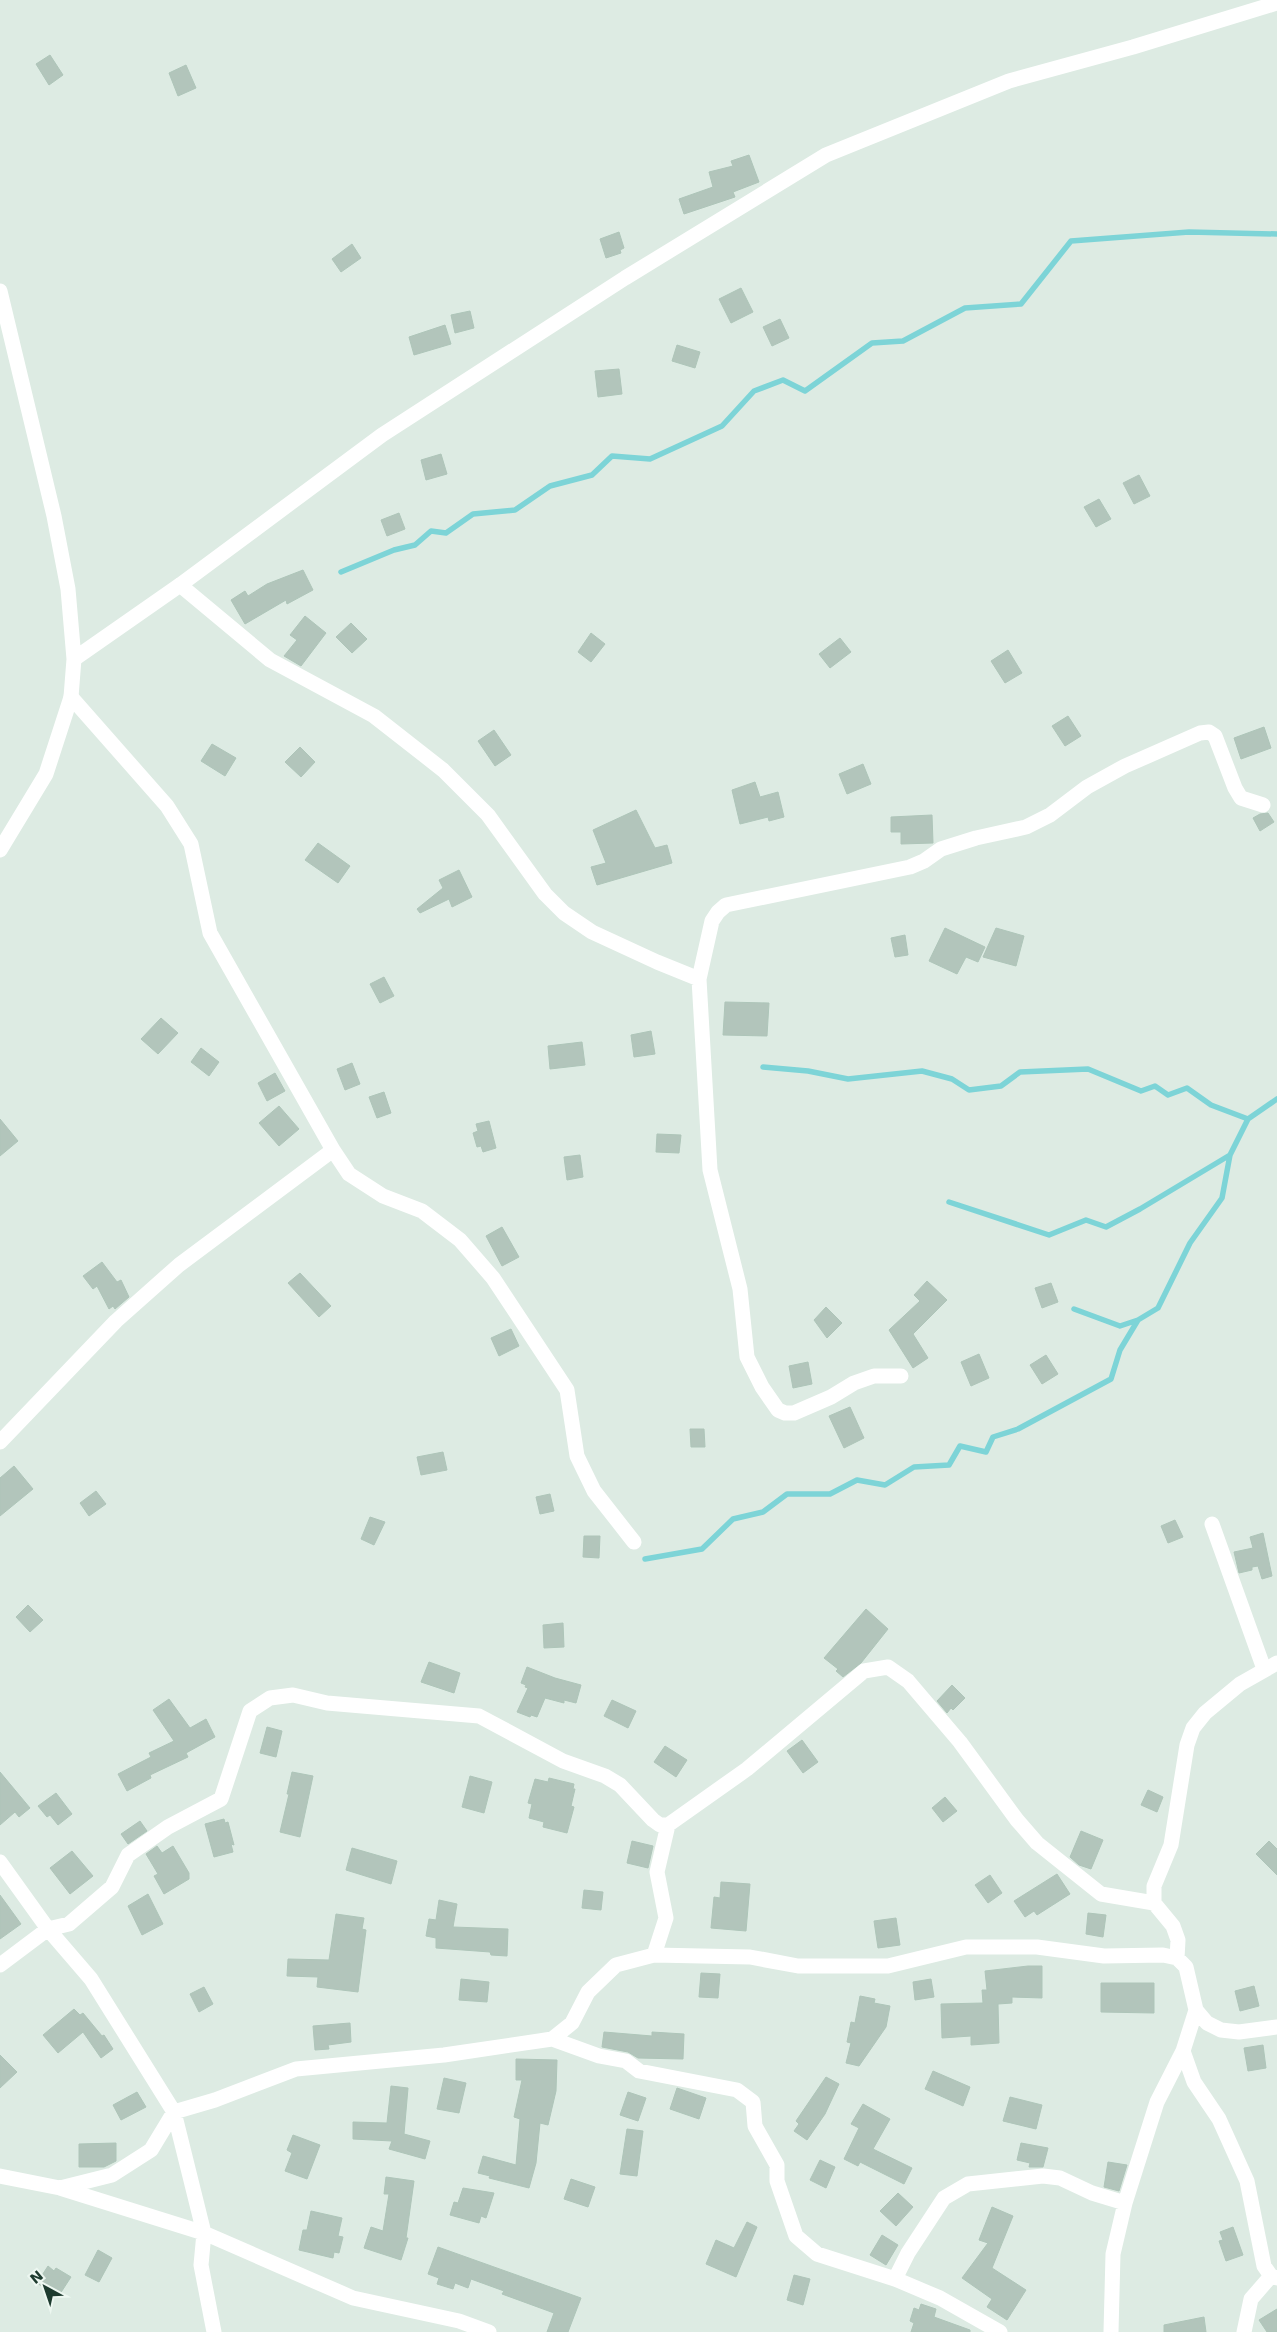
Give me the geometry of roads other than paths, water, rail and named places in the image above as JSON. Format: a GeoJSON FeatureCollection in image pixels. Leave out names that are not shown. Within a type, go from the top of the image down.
{"type":"FeatureCollection","features":[{"type":"Feature","properties":{"kind":"street"},"geometry":{"type":"LineString","coordinates":[[74,659],[180,585],[382,435],[601,293],[826,155],[1009,81],[1133,47],[1277,3]]}},
{"type":"Feature","properties":{"kind":"street"},"geometry":{"type":"LineString","coordinates":[[0,291],[56,525],[68,589],[74,659],[71,697],[46,774],[0,850]]}},
{"type":"Feature","properties":{"kind":"street"},"geometry":{"type":"LineString","coordinates":[[180,585],[270,660],[374,716],[443,770],[488,814],[545,894],[564,913],[592,932],[657,962],[699,978]]}},
{"type":"Feature","properties":{"kind":"street"},"geometry":{"type":"LineString","coordinates":[[71,697],[167,806],[191,844],[210,933],[332,1150],[348,1174],[383,1196],[422,1212],[460,1240],[493,1278],[568,1390],[577,1456],[594,1491],[634,1542]]}},
{"type":"Feature","properties":{"kind":"street"},"geometry":{"type":"LineString","coordinates":[[901,1376],[874,1376],[854,1382],[831,1397],[794,1413],[785,1413],[778,1410],[762,1388],[747,1357],[740,1289],[710,1170],[699,978],[712,921],[726,905],[910,867],[924,861],[941,849],[976,838],[1026,827],[1050,815],[1086,787],[1125,766],[1200,734],[1209,732],[1215,736],[1235,788],[1241,798],[1263,805]]}},
{"type":"Feature","properties":{"kind":"street"},"geometry":{"type":"LineString","coordinates":[[0,1442],[116,1321],[178,1265],[332,1150]]}},
{"type":"Feature","properties":{"kind":"street"},"geometry":{"type":"LineString","coordinates":[[1176,1958],[1178,1940],[1173,1926],[1154,1903],[1154,1886],[1171,1845],[1183,1762],[1193,1728],[1206,1713],[1240,1684],[1271,1666],[1212,1524]]}},
{"type":"Feature","properties":{"kind":"street"},"geometry":{"type":"LineString","coordinates":[[0,1965],[48,1929],[68,1924],[112,1887],[128,1855],[168,1826],[221,1799],[250,1712],[270,1698],[293,1695],[327,1703],[479,1716],[563,1761],[605,1776],[620,1785],[653,1820],[660,1825],[668,1825],[747,1769],[864,1671],[888,1667],[908,1680],[960,1742],[1017,1820],[1037,1843],[1101,1894],[1154,1903]]}},
{"type":"Feature","properties":{"kind":"street"},"geometry":{"type":"LineString","coordinates":[[654,1955],[666,1918],[658,1872],[668,1825]]}},
{"type":"Feature","properties":{"kind":"street"},"geometry":{"type":"LineString","coordinates":[[0,1862],[48,1929],[91,1979],[174,2112],[204,2233],[201,2265],[214,2332]]}},
{"type":"Feature","properties":{"kind":"street"},"geometry":{"type":"LineString","coordinates":[[552,2039],[572,2023],[588,1992],[616,1965],[654,1955],[750,1957],[798,1966],[888,1966],[966,1947],[1037,1947],[1104,1956],[1163,1955],[1176,1958],[1186,1967],[1196,2010],[1207,2023],[1221,2030],[1239,2032],[1277,2027]]}},
{"type":"Feature","properties":{"kind":"street"},"geometry":{"type":"LineString","coordinates":[[1112,2332],[1113,2254],[1125,2203],[1157,2102],[1183,2051],[1196,2010]]}},
{"type":"Feature","properties":{"kind":"street"},"geometry":{"type":"LineString","coordinates":[[60,2188],[112,2175],[151,2150],[174,2112],[215,2100],[296,2070],[444,2055],[552,2039],[599,2056],[626,2062],[639,2071],[737,2090],[753,2102],[755,2126],[777,2165],[778,2181],[796,2236],[816,2254],[895,2279],[940,2298],[1000,2332]]}},
{"type":"Feature","properties":{"kind":"street"},"geometry":{"type":"LineString","coordinates":[[1183,2051],[1194,2082],[1218,2119],[1247,2180],[1264,2266],[1274,2277],[1251,2298],[1244,2332]]}},
{"type":"Feature","properties":{"kind":"street"},"geometry":{"type":"LineString","coordinates":[[0,2176],[60,2188],[204,2233],[353,2298],[459,2321],[489,2332]]}},
{"type":"Feature","properties":{"kind":"street"},"geometry":{"type":"LineString","coordinates":[[895,2279],[908,2253],[944,2198],[968,2184],[1043,2176],[1060,2178],[1092,2193],[1125,2203]]}},
{"type":"Feature","properties":{"kind":"waterway"},"geometry":{"type":"LineString","coordinates":[[341,572],[394,550],[415,545],[431,531],[446,533],[473,514],[515,510],[550,486],[592,475],[612,456],[650,459],[722,426],[754,391],[783,380],[805,391],[872,343],[903,341],[965,308],[1021,304],[1071,241],[1189,232],[1277,234]]}},
{"type":"Feature","properties":{"kind":"waterway"},"geometry":{"type":"LineString","coordinates":[[763,1067],[808,1071],[848,1079],[922,1071],[952,1079],[969,1090],[1001,1086],[1020,1072],[1088,1069],[1141,1091],[1155,1086],[1168,1095],[1187,1088],[1211,1105],[1248,1119]]}},
{"type":"Feature","properties":{"kind":"waterway"},"geometry":{"type":"LineString","coordinates":[[645,1559],[702,1549],[733,1519],[763,1512],[787,1494],[830,1494],[857,1480],[885,1485],[914,1467],[949,1465],[960,1446],[986,1452],[993,1437],[1018,1429],[1111,1379],[1120,1350],[1138,1320],[1158,1308],[1190,1243],[1222,1198],[1230,1155],[1248,1119],[1277,1099]]}},
{"type":"Feature","properties":{"kind":"waterway"},"geometry":{"type":"LineString","coordinates":[[949,1202],[1049,1235],[1086,1220],[1106,1227],[1140,1209],[1230,1155]]}},
{"type":"Feature","properties":{"kind":"waterway"},"geometry":{"type":"LineString","coordinates":[[1074,1309],[1120,1326],[1138,1320]]}}]}
